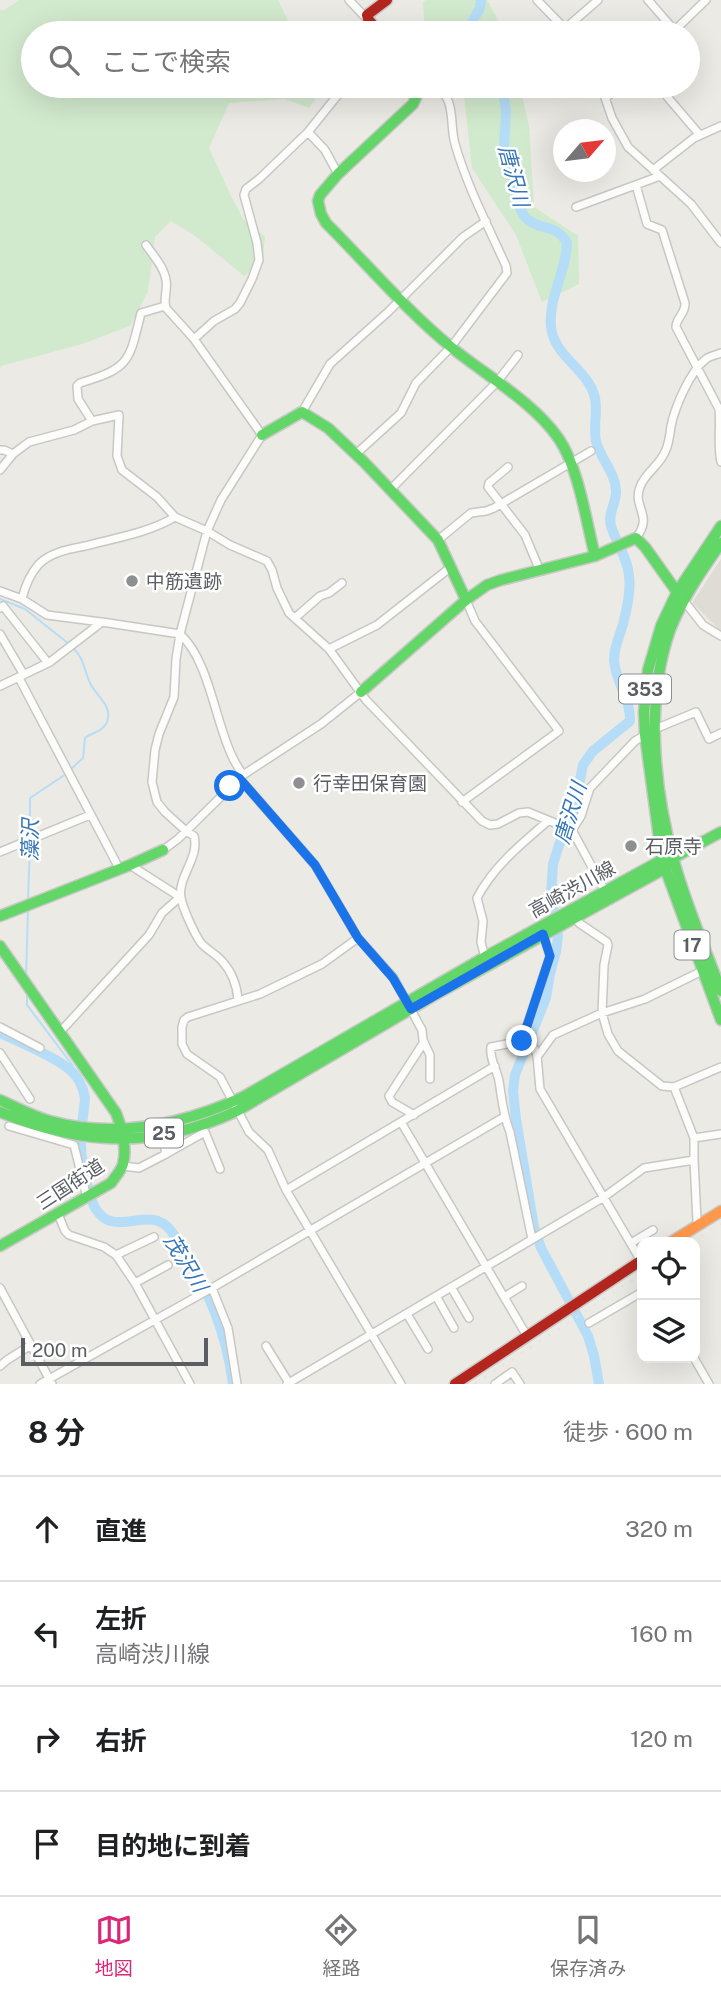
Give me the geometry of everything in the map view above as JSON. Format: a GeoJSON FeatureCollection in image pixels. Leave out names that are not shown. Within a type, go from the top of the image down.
{"type":"FeatureCollection","features":[{"type":"Feature","properties":{"kind":"main road"},"geometry":{"type":"LineString","coordinates":[[368,19],[369,12],[387,0]]}},
{"type":"Feature","properties":{"kind":"main road"},"geometry":{"type":"LineString","coordinates":[[416,98],[413,104],[338,174],[320,195],[318,201],[321,214],[326,223],[451,347],[529,406],[559,439],[570,463],[595,556]]}},
{"type":"Feature","properties":{"kind":"main road"},"geometry":{"type":"LineString","coordinates":[[262,435],[302,412],[328,428],[438,540],[466,600]]}},
{"type":"Feature","properties":{"kind":"main road","name":"353"},"geometry":{"type":"LineString","coordinates":[[663,865],[645,735],[648,670],[661,626],[677,592],[721,526]]}},
{"type":"Feature","properties":{"kind":"main road"},"geometry":{"type":"LineString","coordinates":[[361,692],[466,600],[487,585],[595,556],[636,538],[677,592]]}},
{"type":"Feature","properties":{"kind":"main road","name":"353"},"geometry":{"type":"LineString","coordinates":[[673,858],[655,729],[659,670],[671,629],[720,546]]}},
{"type":"Feature","properties":{"kind":"main road","name":"25"},"geometry":{"type":"LineString","coordinates":[[673,858],[721,832]]}},
{"type":"Feature","properties":{"kind":"main road"},"geometry":{"type":"LineString","coordinates":[[0,916],[125,868],[163,850]]}},
{"type":"Feature","properties":{"kind":"main road","name":"高崎渋川線"},"geometry":{"type":"LineString","coordinates":[[561,920],[575,918],[673,858]]}},
{"type":"Feature","properties":{"kind":"main road","name":"17"},"geometry":{"type":"LineString","coordinates":[[673,858],[721,991]]}},
{"type":"Feature","properties":{"kind":"main road","name":"高崎渋川線"},"geometry":{"type":"LineString","coordinates":[[235,1106],[546,929],[605,891],[663,865]]}},
{"type":"Feature","properties":{"kind":"main road","name":"17"},"geometry":{"type":"LineString","coordinates":[[663,865],[721,1020]]}},
{"type":"Feature","properties":{"kind":"main road"},"geometry":{"type":"LineString","coordinates":[[0,946],[116,1113],[122,1133]]}},
{"type":"Feature","properties":{"kind":"main road","name":"25"},"geometry":{"type":"LineString","coordinates":[[0,1100],[39,1117],[82,1131]]}},
{"type":"Feature","properties":{"kind":"main road","name":"25"},"geometry":{"type":"LineString","coordinates":[[122,1133],[179,1122],[235,1106]]}},
{"type":"Feature","properties":{"kind":"main road","name":"25"},"geometry":{"type":"LineString","coordinates":[[0,1112],[47,1130],[162,1134],[206,1125],[235,1106]]}},
{"type":"Feature","properties":{"kind":"main road","name":"三国街道"},"geometry":{"type":"LineString","coordinates":[[0,1246],[111,1183],[123,1166],[122,1133]]}},
{"type":"Feature","properties":{"kind":"main road"},"geometry":{"type":"LineString","coordinates":[[679,1237],[721,1211]]}},
{"type":"Feature","properties":{"kind":"main road"},"geometry":{"type":"LineString","coordinates":[[455,1384],[637,1263]]}},
{"type":"Feature","properties":{"kind":"street"},"geometry":{"type":"LineString","coordinates":[[349,0],[368,19]]}},
{"type":"Feature","properties":{"kind":"street"},"geometry":{"type":"LineString","coordinates":[[537,0],[555,21]]}},
{"type":"Feature","properties":{"kind":"street"},"geometry":{"type":"LineString","coordinates":[[576,21],[598,0]]}},
{"type":"Feature","properties":{"kind":"street"},"geometry":{"type":"LineString","coordinates":[[648,0],[664,21]]}},
{"type":"Feature","properties":{"kind":"street"},"geometry":{"type":"LineString","coordinates":[[684,21],[706,0]]}},
{"type":"Feature","properties":{"kind":"street"},"geometry":{"type":"LineString","coordinates":[[194,339],[214,321],[235,309],[253,279],[259,260],[244,195],[246,189],[308,132],[335,98]]}},
{"type":"Feature","properties":{"kind":"street"},"geometry":{"type":"LineString","coordinates":[[356,454],[401,414],[416,383],[451,347],[507,273],[462,167],[456,149],[448,98]]}},
{"type":"Feature","properties":{"kind":"street"},"geometry":{"type":"LineString","coordinates":[[606,98],[612,118],[628,147],[691,204],[721,243]]}},
{"type":"Feature","properties":{"kind":"street"},"geometry":{"type":"LineString","coordinates":[[668,98],[699,134]]}},
{"type":"Feature","properties":{"kind":"street"},"geometry":{"type":"LineString","coordinates":[[653,170],[699,134],[721,125]]}},
{"type":"Feature","properties":{"kind":"street"},"geometry":{"type":"LineString","coordinates":[[308,132],[325,150],[338,174]]}},
{"type":"Feature","properties":{"kind":"street"},"geometry":{"type":"LineString","coordinates":[[576,207],[660,176]]}},
{"type":"Feature","properties":{"kind":"street"},"geometry":{"type":"LineString","coordinates":[[636,185],[648,224],[662,230],[685,303],[676,327],[719,409],[718,448],[721,463]]}},
{"type":"Feature","properties":{"kind":"street"},"geometry":{"type":"LineString","coordinates":[[302,412],[330,364],[463,237],[486,221]]}},
{"type":"Feature","properties":{"kind":"street"},"geometry":{"type":"LineString","coordinates":[[146,245],[163,271],[166,281],[165,306],[194,339],[262,435],[221,500],[207,531],[180,634],[174,697],[159,734],[152,782],[157,802],[194,836],[197,845],[184,877],[180,897],[202,944],[223,961],[232,975],[238,1000]]}},
{"type":"Feature","properties":{"kind":"street"},"geometry":{"type":"LineString","coordinates":[[92,421],[78,398],[77,386],[117,370],[132,350],[141,313],[165,306]]}},
{"type":"Feature","properties":{"kind":"street"},"geometry":{"type":"LineString","coordinates":[[636,538],[644,528],[639,489],[665,454],[676,411],[698,367],[707,358],[721,353]]}},
{"type":"Feature","properties":{"kind":"street"},"geometry":{"type":"LineString","coordinates":[[390,489],[497,382],[518,355]]}},
{"type":"Feature","properties":{"kind":"street"},"geometry":{"type":"LineString","coordinates":[[0,470],[13,454],[29,442],[119,415],[117,456],[122,470],[158,497],[175,517],[267,561],[289,613],[328,649],[393,729],[482,821],[490,825],[498,824],[528,812],[572,830],[605,891]]}},
{"type":"Feature","properties":{"kind":"street"},"geometry":{"type":"LineString","coordinates":[[0,450],[13,454]]}},
{"type":"Feature","properties":{"kind":"street"},"geometry":{"type":"LineString","coordinates":[[438,540],[471,513],[486,512],[591,451]]}},
{"type":"Feature","properties":{"kind":"street"},"geometry":{"type":"LineString","coordinates":[[508,467],[488,483],[490,491],[525,535],[540,571]]}},
{"type":"Feature","properties":{"kind":"street"},"geometry":{"type":"LineString","coordinates":[[22,598],[34,572],[48,557],[149,530],[175,517]]}},
{"type":"Feature","properties":{"kind":"street"},"geometry":{"type":"LineString","coordinates":[[328,649],[377,625],[451,567]]}},
{"type":"Feature","properties":{"kind":"street"},"geometry":{"type":"LineString","coordinates":[[295,618],[320,596],[342,583]]}},
{"type":"Feature","properties":{"kind":"street"},"geometry":{"type":"LineString","coordinates":[[0,591],[22,598],[47,615],[180,634],[187,640],[198,659],[241,777],[315,865],[358,938],[393,978],[422,1030],[430,1055],[430,1079]]}},
{"type":"Feature","properties":{"kind":"street"},"geometry":{"type":"LineString","coordinates":[[677,592],[703,625],[721,636]]}},
{"type":"Feature","properties":{"kind":"street"},"geometry":{"type":"LineString","coordinates":[[463,802],[559,731],[475,621],[466,600]]}},
{"type":"Feature","properties":{"kind":"street"},"geometry":{"type":"LineString","coordinates":[[0,608],[3,606],[48,663]]}},
{"type":"Feature","properties":{"kind":"street"},"geometry":{"type":"LineString","coordinates":[[0,686],[48,663],[102,622]]}},
{"type":"Feature","properties":{"kind":"street"},"geometry":{"type":"LineString","coordinates":[[0,634],[90,815],[125,868],[180,897]]}},
{"type":"Feature","properties":{"kind":"street"},"geometry":{"type":"LineString","coordinates":[[163,850],[241,777],[321,724],[361,692]]}},
{"type":"Feature","properties":{"kind":"street"},"geometry":{"type":"LineString","coordinates":[[572,830],[581,816],[590,788],[635,740],[696,712],[709,738],[721,733]]}},
{"type":"Feature","properties":{"kind":"street"},"geometry":{"type":"LineString","coordinates":[[0,852],[90,815]]}},
{"type":"Feature","properties":{"kind":"street"},"geometry":{"type":"LineString","coordinates":[[486,962],[481,942],[483,921],[477,898],[485,883],[502,863],[548,821]]}},
{"type":"Feature","properties":{"kind":"street"},"geometry":{"type":"LineString","coordinates":[[61,1031],[149,935],[162,913],[180,897]]}},
{"type":"Feature","properties":{"kind":"street"},"geometry":{"type":"LineString","coordinates":[[575,918],[607,942],[602,1013],[608,1034],[622,1056],[662,1086],[674,1087],[721,1066]]}},
{"type":"Feature","properties":{"kind":"street"},"geometry":{"type":"LineString","coordinates":[[522,1041],[550,956],[546,929]]}},
{"type":"Feature","properties":{"kind":"street"},"geometry":{"type":"LineString","coordinates":[[358,938],[322,964],[260,994],[188,1017],[182,1027],[182,1044],[187,1054],[220,1077],[249,1132],[268,1150],[286,1189],[401,1384]]}},
{"type":"Feature","properties":{"kind":"street"},"geometry":{"type":"LineString","coordinates":[[537,1057],[553,1035],[602,1013],[645,999],[702,971]]}},
{"type":"Feature","properties":{"kind":"street"},"geometry":{"type":"LineString","coordinates":[[0,1027],[40,1048]]}},
{"type":"Feature","properties":{"kind":"street"},"geometry":{"type":"LineString","coordinates":[[535,1237],[490,1052],[491,1047],[522,1041],[533,1046],[537,1057],[540,1089],[637,1252]]}},
{"type":"Feature","properties":{"kind":"street"},"geometry":{"type":"LineString","coordinates":[[414,1115],[393,1102],[390,1096],[424,1042]]}},
{"type":"Feature","properties":{"kind":"street"},"geometry":{"type":"LineString","coordinates":[[0,1053],[30,1099]]}},
{"type":"Feature","properties":{"kind":"street"},"geometry":{"type":"LineString","coordinates":[[286,1189],[495,1066]]}},
{"type":"Feature","properties":{"kind":"street"},"geometry":{"type":"LineString","coordinates":[[674,1087],[694,1138],[696,1221]]}},
{"type":"Feature","properties":{"kind":"street"},"geometry":{"type":"LineString","coordinates":[[40,1384],[51,1381],[211,1289],[504,1117]]}},
{"type":"Feature","properties":{"kind":"street"},"geometry":{"type":"LineString","coordinates":[[401,1122],[527,1336]]}},
{"type":"Feature","properties":{"kind":"street"},"geometry":{"type":"LineString","coordinates":[[9,1126],[74,1145],[91,1195]]}},
{"type":"Feature","properties":{"kind":"street"},"geometry":{"type":"LineString","coordinates":[[123,1166],[139,1168],[205,1132],[220,1169]]}},
{"type":"Feature","properties":{"kind":"street"},"geometry":{"type":"LineString","coordinates":[[162,1134],[166,1153]]}},
{"type":"Feature","properties":{"kind":"street"},"geometry":{"type":"LineString","coordinates":[[694,1138],[721,1134]]}},
{"type":"Feature","properties":{"kind":"street"},"geometry":{"type":"LineString","coordinates":[[266,1346],[288,1384],[604,1197],[644,1168],[694,1160]]}},
{"type":"Feature","properties":{"kind":"street"},"geometry":{"type":"LineString","coordinates":[[58,1214],[69,1235],[104,1247],[116,1255],[135,1283],[190,1384]]}},
{"type":"Feature","properties":{"kind":"street"},"geometry":{"type":"LineString","coordinates":[[631,1243],[653,1230]]}},
{"type":"Feature","properties":{"kind":"street"},"geometry":{"type":"LineString","coordinates":[[116,1255],[154,1237]]}},
{"type":"Feature","properties":{"kind":"street"},"geometry":{"type":"LineString","coordinates":[[135,1283],[168,1265]]}},
{"type":"Feature","properties":{"kind":"street"},"geometry":{"type":"LineString","coordinates":[[504,1297],[522,1286]]}},
{"type":"Feature","properties":{"kind":"street"},"geometry":{"type":"LineString","coordinates":[[451,1287],[469,1318]]}},
{"type":"Feature","properties":{"kind":"street"},"geometry":{"type":"LineString","coordinates":[[0,1288],[51,1381]]}},
{"type":"Feature","properties":{"kind":"street"},"geometry":{"type":"LineString","coordinates":[[211,1289],[228,1328],[237,1384]]}},
{"type":"Feature","properties":{"kind":"street"},"geometry":{"type":"LineString","coordinates":[[589,1323],[637,1295]]}},
{"type":"Feature","properties":{"kind":"street"},"geometry":{"type":"LineString","coordinates":[[436,1296],[454,1328]]}},
{"type":"Feature","properties":{"kind":"street"},"geometry":{"type":"LineString","coordinates":[[407,1314],[428,1349]]}},
{"type":"Feature","properties":{"kind":"street"},"geometry":{"type":"LineString","coordinates":[[0,1366],[31,1345]]}},
{"type":"Feature","properties":{"kind":"street"},"geometry":{"type":"LineString","coordinates":[[697,1363],[709,1384]]}},
{"type":"Feature","properties":{"kind":"street"},"geometry":{"type":"LineString","coordinates":[[495,1384],[512,1372],[520,1384]]}},
{"type":"Feature","properties":{"kind":"shaded area"},"geometry":{"type":"Polygon","coordinates":[[[721,559],[721,631],[692,603],[721,559]]]}},
{"type":"Feature","properties":{"kind":"green space"},"geometry":{"type":"Polygon","coordinates":[[[20,0],[278,0],[288,21],[21,21],[21,98],[316,98],[309,108],[285,99],[229,103],[209,148],[243,219],[265,237],[262,265],[244,276],[194,235],[171,221],[155,237],[148,291],[130,326],[82,344],[0,368],[0,10],[20,0]]]}},
{"type":"Feature","properties":{"kind":"green space"},"geometry":{"type":"Polygon","coordinates":[[[487,0],[498,21],[424,21],[423,2],[487,0]]]}},
{"type":"Feature","properties":{"kind":"green space"},"geometry":{"type":"Polygon","coordinates":[[[464,98],[523,98],[529,126],[534,207],[578,236],[579,284],[542,302],[516,235],[472,168],[464,98]]]}},
{"type":"Feature","properties":{"kind":"waterway","name":"唐沢川"},"geometry":{"type":"LineString","coordinates":[[473,21],[481,0]]}},
{"type":"Feature","properties":{"kind":"waterway","name":"唐沢川"},"geometry":{"type":"LineString","coordinates":[[504,98],[504,147],[520,208],[530,221],[556,231],[567,243],[552,305],[551,327],[558,347],[592,388],[596,409],[596,441],[613,477],[616,490],[610,521],[628,569],[629,582],[627,606],[614,660],[630,721],[593,751],[583,765],[574,810],[553,864],[551,895],[558,936],[556,952],[546,998],[515,1075],[513,1091],[534,1227],[541,1248],[588,1336],[599,1384]]}},
{"type":"Feature","properties":{"kind":"waterway","name":"藻沢"},"geometry":{"type":"LineString","coordinates":[[0,599],[25,609],[69,644]]}},
{"type":"Feature","properties":{"kind":"waterway","name":"藻沢"},"geometry":{"type":"LineString","coordinates":[[70,770],[83,758],[85,738],[103,728],[108,716],[106,706],[90,683],[82,660],[73,648]]}},
{"type":"Feature","properties":{"kind":"waterway","name":"藻沢"},"geometry":{"type":"LineString","coordinates":[[30,837],[30,798],[66,774]]}},
{"type":"Feature","properties":{"kind":"waterway","name":"藻沢"},"geometry":{"type":"LineString","coordinates":[[28,900],[30,843]]}},
{"type":"Feature","properties":{"kind":"waterway","name":"藻沢"},"geometry":{"type":"LineString","coordinates":[[26,977],[28,909]]}},
{"type":"Feature","properties":{"kind":"waterway","name":"藻沢"},"geometry":{"type":"LineString","coordinates":[[27,993],[27,1005],[73,1066],[72,1071]]}},
{"type":"Feature","properties":{"kind":"waterway","name":"茂沢川"},"geometry":{"type":"LineString","coordinates":[[0,1033],[55,1059],[77,1078],[85,1098],[81,1134],[82,1160],[95,1208],[109,1220],[158,1221],[170,1229],[216,1314],[233,1384]]}},
{"type":"Feature","properties":{"kind":"railway"},"geometry":{"type":"LineString","coordinates":[[700,1237],[721,1224]]}},
{"type":"Feature","properties":{"kind":"railway"},"geometry":{"type":"LineString","coordinates":[[475,1384],[637,1277]]}},
{"type":"Feature","properties":{"kind":"traffic: fast"},"geometry":{"type":"LineString","coordinates":[[416,98],[413,104],[338,174],[320,195],[318,201],[321,214],[326,223],[418,318],[451,347],[523,401],[549,426],[572,465],[595,556]]}},
{"type":"Feature","properties":{"kind":"traffic: fast"},"geometry":{"type":"LineString","coordinates":[[262,435],[302,412],[328,428],[438,540],[466,600]]}},
{"type":"Feature","properties":{"kind":"traffic: fast"},"geometry":{"type":"LineString","coordinates":[[721,526],[677,592],[661,626],[648,670],[644,712],[662,860],[721,1020]]}},
{"type":"Feature","properties":{"kind":"traffic: fast"},"geometry":{"type":"LineString","coordinates":[[361,692],[466,600],[487,585],[501,580],[595,556],[636,538],[677,592]]}},
{"type":"Feature","properties":{"kind":"traffic: fast"},"geometry":{"type":"LineString","coordinates":[[721,543],[686,596],[670,630],[662,657],[655,716],[657,775],[667,834],[684,894],[721,991]]}},
{"type":"Feature","properties":{"kind":"traffic: fast"},"geometry":{"type":"LineString","coordinates":[[0,1100],[50,1121],[99,1129],[124,1129],[173,1122],[220,1107],[243,1097],[485,957],[662,860],[673,858],[721,832]]}},
{"type":"Feature","properties":{"kind":"traffic: fast"},"geometry":{"type":"LineString","coordinates":[[0,916],[163,850]]}},
{"type":"Feature","properties":{"kind":"traffic: fast"},"geometry":{"type":"LineString","coordinates":[[0,1112],[61,1132],[119,1139],[177,1132],[207,1123],[237,1111],[440,992],[664,869],[669,863]]}},
{"type":"Feature","properties":{"kind":"traffic: fast"},"geometry":{"type":"LineString","coordinates":[[0,946],[116,1113],[124,1151],[122,1167],[111,1183],[0,1246]]}},
{"type":"Feature","properties":{"kind":"traffic: slow"},"geometry":{"type":"LineString","coordinates":[[679,1237],[721,1211]]}},
{"type":"Feature","properties":{"kind":"traffic: jam"},"geometry":{"type":"LineString","coordinates":[[370,21],[367,15],[387,0]]}},
{"type":"Feature","properties":{"kind":"traffic: jam"},"geometry":{"type":"LineString","coordinates":[[455,1384],[637,1263]]}},
{"type":"Feature","properties":{"kind":"place","name":"中筋遺跡"},"geometry":{"type":"Point","coordinates":[132,581]}},
{"type":"Feature","properties":{"kind":"place","name":"行幸田保育園"},"geometry":{"type":"Point","coordinates":[299,783]}},
{"type":"Feature","properties":{"kind":"place","name":"石原寺"},"geometry":{"type":"Point","coordinates":[631,846]}},
{"type":"Feature","properties":{"kind":"route"},"geometry":{"type":"LineString","coordinates":[[230,786],[239,778],[315,865],[358,938],[393,978],[411,1009],[543,934],[550,956],[522,1041]]}}]}
